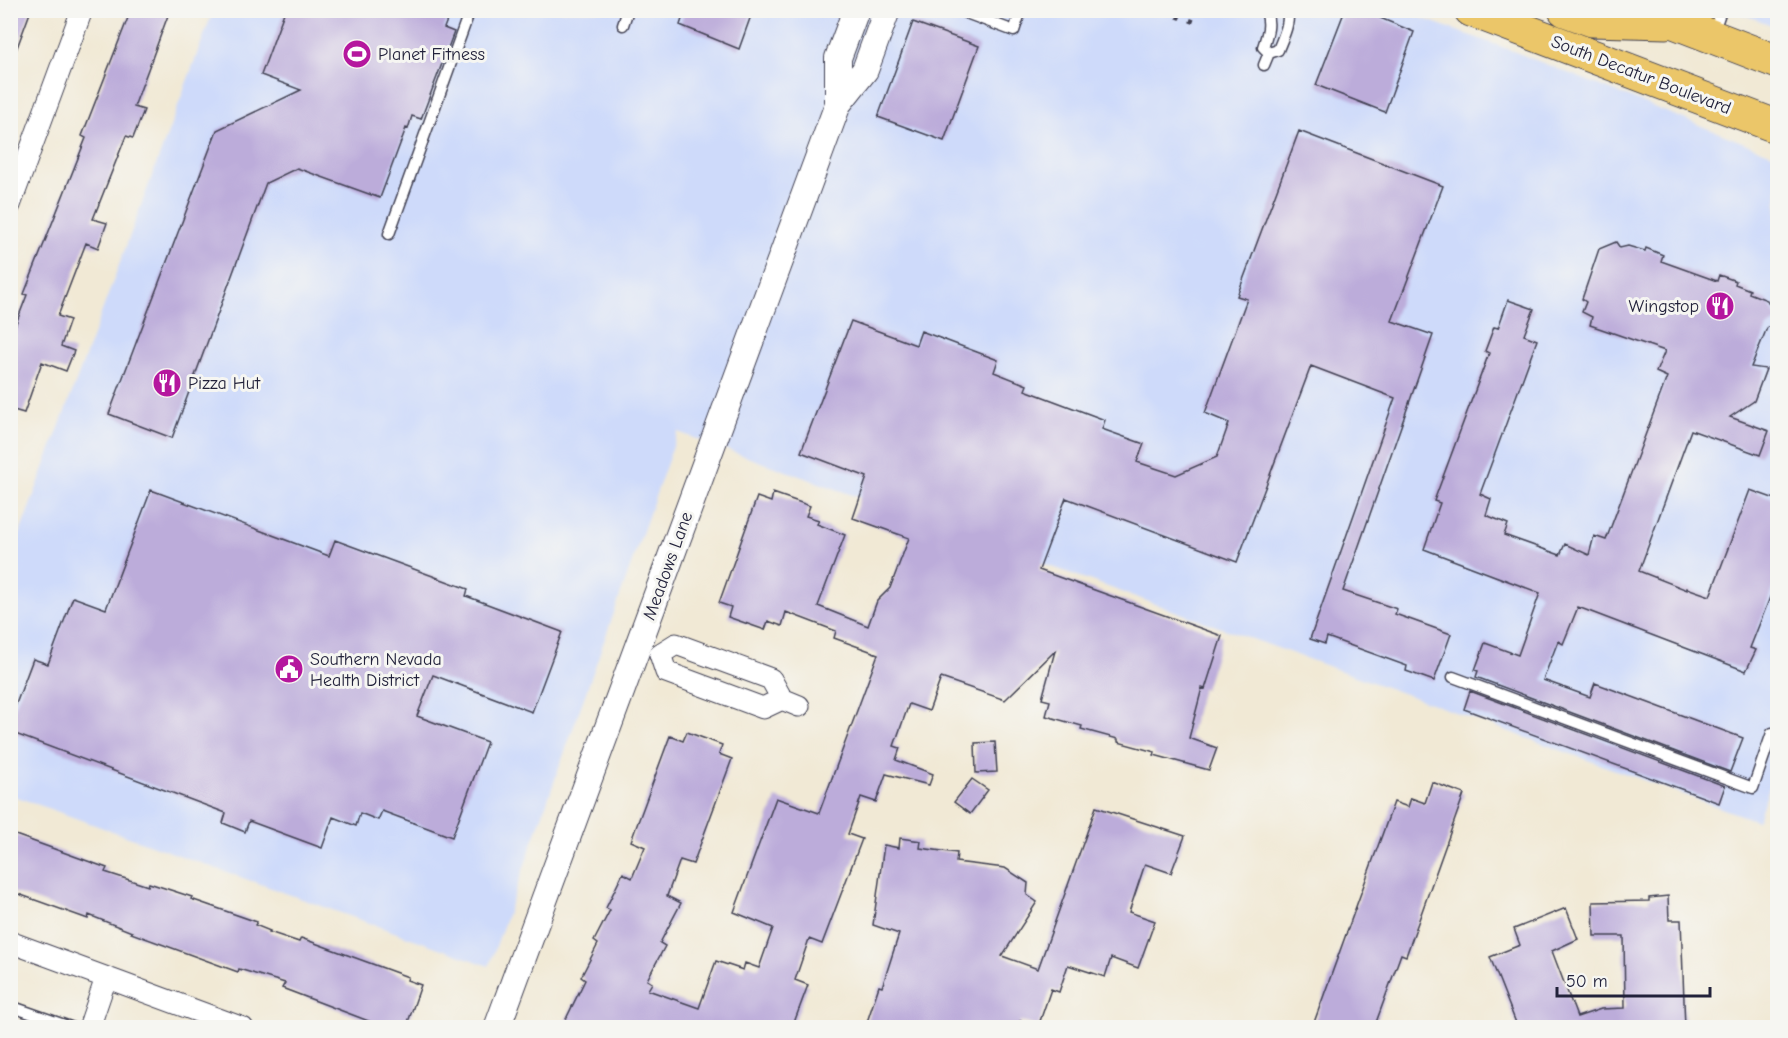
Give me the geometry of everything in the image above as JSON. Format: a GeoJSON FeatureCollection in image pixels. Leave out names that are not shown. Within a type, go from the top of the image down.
{"type":"FeatureCollection","features":[{"type":"Feature","properties":{"kind":"main road","name":"South Decatur Boulevard"},"geometry":{"type":"LineString","coordinates":[[1471,10],[1507,17],[1778,127]]}},
{"type":"Feature","properties":{"kind":"main road"},"geometry":{"type":"LineString","coordinates":[[1565,10],[1592,20],[1716,24],[1778,62]]}},
{"type":"Feature","properties":{"kind":"main road"},"geometry":{"type":"LineString","coordinates":[[1643,10],[1674,22]]}},
{"type":"Feature","properties":{"kind":"street"},"geometry":{"type":"LineString","coordinates":[[10,205],[82,10]]}},
{"type":"Feature","properties":{"kind":"street","name":"Meadows Lane"},"geometry":{"type":"LineString","coordinates":[[497,1028],[649,650],[838,104],[838,58],[856,10]]}},
{"type":"Feature","properties":{"kind":"street","name":"Meadows Lane"},"geometry":{"type":"LineString","coordinates":[[838,104],[866,70],[887,10]]}},
{"type":"Feature","properties":{"kind":"street"},"geometry":{"type":"LineString","coordinates":[[676,644],[761,675],[771,679],[790,702],[763,708],[666,672],[649,650],[676,644]]}},
{"type":"Feature","properties":{"kind":"street"},"geometry":{"type":"LineString","coordinates":[[10,942],[243,1028]]}},
{"type":"Feature","properties":{"kind":"street"},"geometry":{"type":"LineString","coordinates":[[89,1028],[106,978]]}},
{"type":"Feature","properties":{"kind":"lane"},"geometry":{"type":"LineString","coordinates":[[389,234],[470,10]]}},
{"type":"Feature","properties":{"kind":"lane"},"geometry":{"type":"LineString","coordinates":[[623,24],[628,10]]}},
{"type":"Feature","properties":{"kind":"lane"},"geometry":{"type":"LineString","coordinates":[[958,10],[1014,31],[1021,10]]}},
{"type":"Feature","properties":{"kind":"lane"},"geometry":{"type":"LineString","coordinates":[[1263,10],[1269,19],[1263,47],[1269,53]]}},
{"type":"Feature","properties":{"kind":"lane"},"geometry":{"type":"LineString","coordinates":[[1264,65],[1269,53],[1278,50],[1289,14],[1287,10]]}},
{"type":"Feature","properties":{"kind":"lane"},"geometry":{"type":"LineString","coordinates":[[1454,677],[1753,788],[1772,733]]}},
{"type":"Feature","properties":{"kind":"lane"},"geometry":{"type":"LineString","coordinates":[[10,1006],[73,1028]]}},
{"type":"Feature","properties":{"kind":"path"},"geometry":{"type":"LineString","coordinates":[[1178,19],[1181,10]]}},
{"type":"Feature","properties":{"kind":"path"},"geometry":{"type":"LineString","coordinates":[[1191,23],[1196,10]]}},
{"type":"Feature","properties":{"kind":"shaded area"},"geometry":{"type":"Polygon","coordinates":[[[213,11],[1402,11],[1505,48],[1777,156],[1778,764],[1757,821],[678,432],[489,966],[11,795],[10,560],[213,11]]]}},
{"type":"Feature","properties":{"kind":"shaded area"},"geometry":{"type":"Polygon","coordinates":[[[1734,11],[1777,11],[1777,27],[1734,11]]]}},
{"type":"Feature","properties":{"kind":"building"},"geometry":{"type":"Polygon","coordinates":[[[10,10],[31,10],[12,61],[10,61],[10,10]]]}},
{"type":"Feature","properties":{"kind":"building"},"geometry":{"type":"Polygon","coordinates":[[[131,10],[170,10],[134,107],[144,110],[133,138],[126,136],[93,219],[107,223],[98,248],[86,243],[58,316],[70,320],[61,346],[74,351],[66,371],[42,362],[24,413],[10,409],[10,339],[27,295],[24,294],[86,138],[82,136],[131,10]]]}},
{"type":"Feature","properties":{"kind":"building"},"geometry":{"type":"Polygon","coordinates":[[[285,10],[451,10],[444,28],[454,32],[421,119],[412,116],[380,198],[297,168],[266,183],[172,438],[109,414],[217,130],[301,90],[261,75],[285,10]]]}},
{"type":"Feature","properties":{"kind":"building"},"geometry":{"type":"Polygon","coordinates":[[[685,10],[753,10],[739,49],[680,25],[685,10]]]}},
{"type":"Feature","properties":{"kind":"building"},"geometry":{"type":"Polygon","coordinates":[[[1345,10],[1361,10],[1414,32],[1385,112],[1316,85],[1345,10]]]}},
{"type":"Feature","properties":{"kind":"building"},"geometry":{"type":"Polygon","coordinates":[[[913,22],[979,46],[944,141],[878,117],[913,22]]]}},
{"type":"Feature","properties":{"kind":"building"},"geometry":{"type":"Polygon","coordinates":[[[1299,131],[1443,186],[1392,321],[1433,335],[1343,591],[1397,609],[1395,614],[1451,634],[1434,681],[1406,671],[1407,666],[1327,637],[1325,644],[1310,639],[1395,398],[1311,366],[1237,562],[1066,498],[1039,570],[1222,636],[1205,689],[1202,688],[1189,738],[1217,748],[1209,770],[1154,755],[1155,752],[1118,742],[1118,739],[1081,729],[1082,726],[1046,716],[1050,701],[1042,699],[1055,651],[1005,700],[941,678],[929,711],[909,704],[894,746],[900,748],[896,760],[933,774],[929,785],[886,774],[876,802],[861,797],[848,834],[862,839],[822,944],[809,939],[795,980],[808,985],[792,1028],[578,1028],[565,1021],[585,980],[581,977],[598,944],[594,941],[610,910],[606,908],[623,873],[632,878],[645,847],[631,841],[670,736],[683,741],[687,732],[722,745],[719,754],[732,759],[693,864],[680,860],[667,896],[681,903],[660,943],[665,946],[647,980],[652,983],[648,990],[699,1008],[716,961],[743,970],[745,963],[759,968],[773,928],[734,912],[776,798],[819,813],[878,654],[834,638],[836,631],[786,612],[782,626],[768,621],[765,630],[728,617],[731,607],[719,603],[757,497],[771,502],[773,493],[810,506],[806,516],[819,520],[817,524],[845,535],[818,606],[868,626],[877,601],[890,588],[909,538],[853,518],[867,477],[801,452],[851,321],[916,345],[921,331],[998,360],[994,372],[1027,385],[1025,390],[1105,420],[1102,429],[1144,444],[1137,462],[1176,475],[1217,457],[1229,423],[1205,413],[1247,299],[1237,296],[1299,131]]]}},
{"type":"Feature","properties":{"kind":"building"},"geometry":{"type":"Polygon","coordinates":[[[1616,242],[1620,248],[1628,246],[1645,251],[1646,248],[1663,255],[1661,261],[1717,281],[1719,275],[1736,281],[1735,284],[1750,290],[1749,293],[1767,300],[1778,320],[1767,328],[1751,367],[1766,369],[1754,401],[1730,417],[1769,431],[1760,455],[1691,430],[1639,571],[1687,590],[1687,588],[1710,596],[1750,490],[1778,500],[1778,577],[1750,648],[1756,650],[1746,671],[1578,607],[1563,644],[1558,641],[1543,680],[1590,697],[1595,683],[1743,738],[1730,772],[1476,677],[1478,671],[1475,670],[1485,643],[1518,655],[1540,593],[1424,549],[1440,503],[1434,501],[1489,353],[1485,351],[1494,327],[1498,328],[1508,300],[1534,309],[1524,335],[1537,340],[1480,494],[1491,499],[1486,515],[1508,524],[1504,535],[1560,555],[1565,544],[1589,555],[1594,536],[1606,540],[1667,377],[1656,372],[1665,351],[1590,325],[1592,317],[1582,312],[1586,302],[1582,299],[1599,249],[1616,242]]]}},
{"type":"Feature","properties":{"kind":"building","name":"Southern Nevada Health District"},"geometry":{"type":"Polygon","coordinates":[[[151,490],[329,556],[335,540],[468,589],[466,596],[562,632],[532,712],[433,675],[417,716],[487,742],[452,837],[382,811],[378,820],[360,813],[356,826],[333,817],[322,848],[249,821],[245,832],[223,823],[226,813],[10,732],[10,720],[33,659],[48,664],[73,597],[106,609],[151,490]]]}},
{"type":"Feature","properties":{"kind":"building"},"geometry":{"type":"Polygon","coordinates":[[[1470,691],[1725,786],[1719,803],[1464,709],[1470,691]]]}},
{"type":"Feature","properties":{"kind":"building"},"geometry":{"type":"Polygon","coordinates":[[[995,742],[997,772],[976,773],[975,743],[995,742]]]}},
{"type":"Feature","properties":{"kind":"building"},"geometry":{"type":"Polygon","coordinates":[[[972,779],[988,790],[970,814],[954,802],[972,779]]]}},
{"type":"Feature","properties":{"kind":"building"},"geometry":{"type":"Polygon","coordinates":[[[1432,782],[1464,794],[1406,956],[1401,954],[1374,1028],[1312,1028],[1394,802],[1408,807],[1411,798],[1425,803],[1432,782]]]}},
{"type":"Feature","properties":{"kind":"building"},"geometry":{"type":"Polygon","coordinates":[[[1096,807],[1185,836],[1171,873],[1145,864],[1129,912],[1155,921],[1138,968],[1111,958],[1105,977],[1068,965],[1059,992],[1051,989],[1038,1027],[1020,1021],[1019,1028],[865,1028],[879,986],[882,987],[899,934],[873,925],[884,845],[899,848],[900,838],[921,841],[920,848],[957,853],[956,862],[1005,868],[1028,883],[1027,895],[1037,902],[1002,956],[1038,969],[1096,807]]]}},
{"type":"Feature","properties":{"kind":"building"},"geometry":{"type":"Polygon","coordinates":[[[10,833],[107,868],[105,872],[192,897],[191,899],[257,922],[255,925],[269,932],[299,942],[301,938],[408,977],[407,980],[421,985],[406,1028],[389,1028],[379,1025],[282,988],[285,983],[239,969],[238,972],[131,933],[89,915],[88,919],[10,891],[10,833]]]}},
{"type":"Feature","properties":{"kind":"building"},"geometry":{"type":"Polygon","coordinates":[[[1668,896],[1669,920],[1681,920],[1685,1028],[1518,1028],[1490,957],[1520,945],[1514,929],[1566,908],[1578,939],[1552,951],[1577,1017],[1601,1009],[1625,1008],[1624,936],[1594,936],[1593,902],[1649,901],[1649,898],[1668,896]]]}},
{"type":"Feature","properties":{"kind":"place","name":"Planet Fitness"},"geometry":{"type":"Point","coordinates":[357,54]}},
{"type":"Feature","properties":{"kind":"place","name":"Wingstop"},"geometry":{"type":"Point","coordinates":[1720,306]}},
{"type":"Feature","properties":{"kind":"place","name":"Pizza Hut"},"geometry":{"type":"Point","coordinates":[167,383]}},
{"type":"Feature","properties":{"kind":"place","name":"Southern Nevada Health District"},"geometry":{"type":"Point","coordinates":[289,669]}}]}
